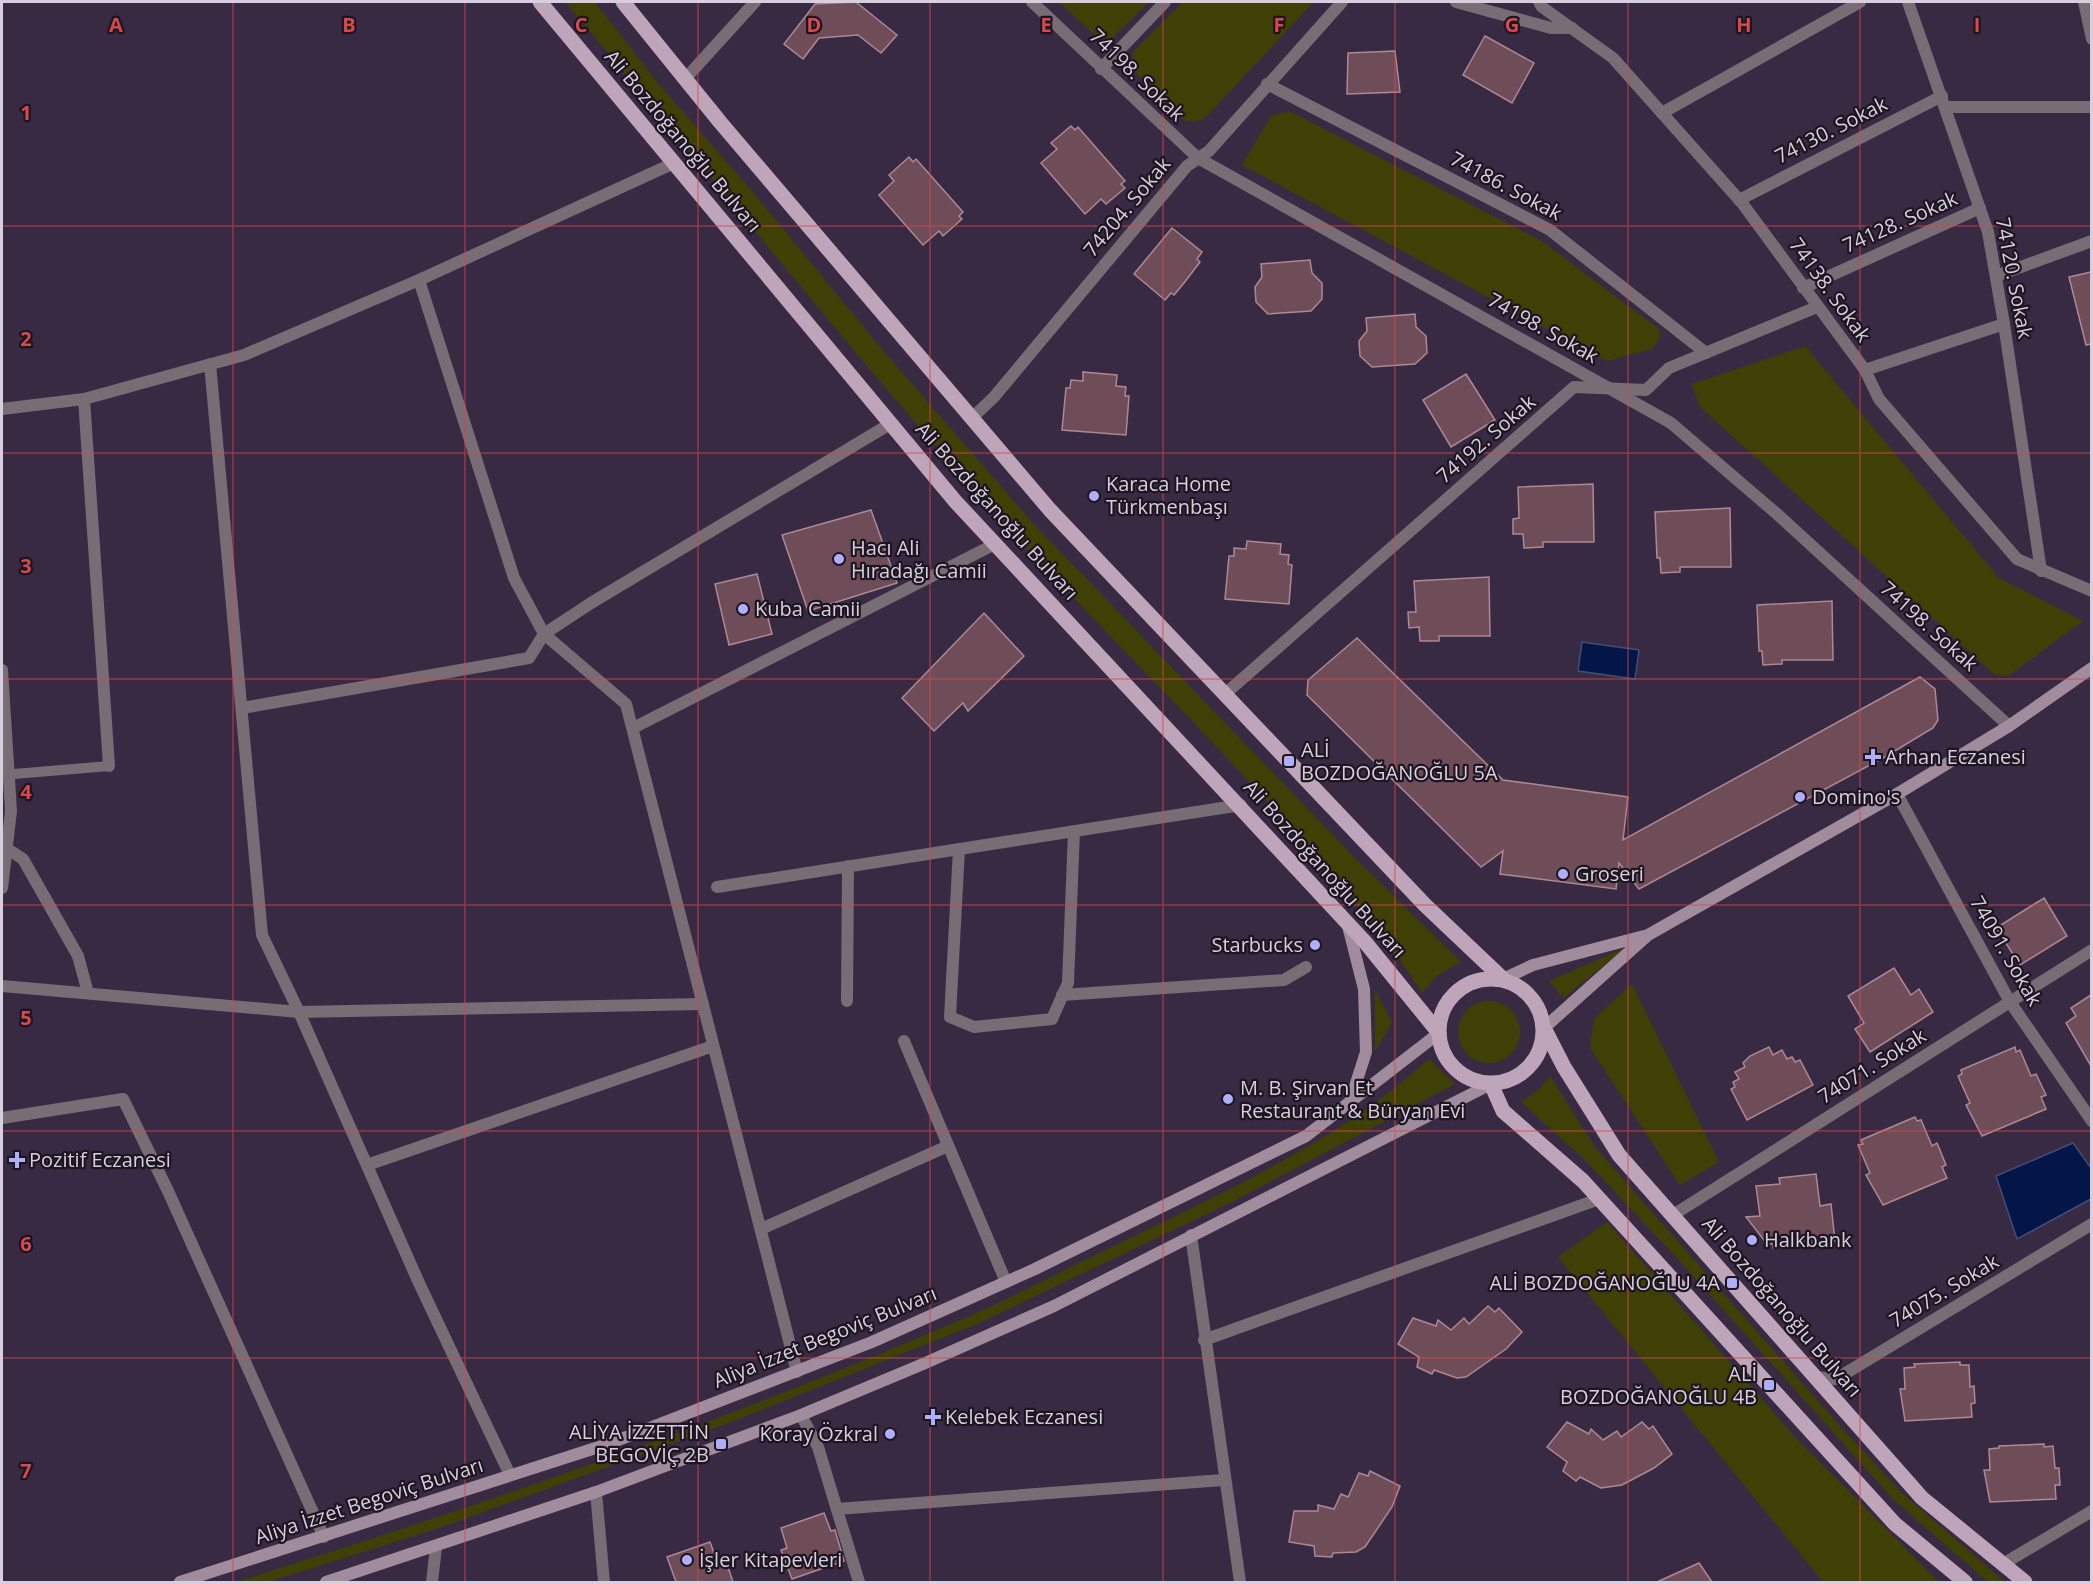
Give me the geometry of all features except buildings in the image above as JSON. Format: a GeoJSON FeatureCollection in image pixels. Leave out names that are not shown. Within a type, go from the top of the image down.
{"type":"FeatureCollection","features":[{"type":"Feature","properties":{"kind":"main road","name":"Ali Bozdoğanoğlu Bulvarı"},"geometry":{"type":"LineString","coordinates":[[540,2],[890,424],[995,544],[1241,805],[1346,921],[1440,1033]]}},
{"type":"Feature","properties":{"kind":"main road","name":"Ali Bozdoğanoğlu Bulvarı"},"geometry":{"type":"LineString","coordinates":[[623,2],[685,79],[1050,510],[1425,905],[1503,979]]}},
{"type":"Feature","properties":{"kind":"main road"},"geometry":{"type":"LineString","coordinates":[[1544,1028],[1648,935],[1897,794],[2009,726],[2091,668]]}},
{"type":"Feature","properties":{"kind":"main road"},"geometry":{"type":"LineString","coordinates":[[1346,921],[1365,989],[1366,1052],[1350,1102]]}},
{"type":"Feature","properties":{"kind":"main road"},"geometry":{"type":"LineString","coordinates":[[1503,979],[1533,965],[1648,935]]}},
{"type":"Feature","properties":{"kind":"main road"},"geometry":{"type":"LineString","coordinates":[[1486,979],[1503,979],[1519,986],[1532,997],[1540,1011],[1544,1028],[1542,1044],[1536,1059],[1524,1072],[1508,1081],[1491,1083],[1473,1080],[1458,1071],[1446,1058],[1439,1023],[1445,1006],[1455,992],[1470,983],[1486,979]]}},
{"type":"Feature","properties":{"kind":"main road","name":"Ali Bozdoğanoğlu Bulvarı"},"geometry":{"type":"LineString","coordinates":[[1544,1028],[1564,1067],[1619,1155],[1922,1498],[2025,1582]]}},
{"type":"Feature","properties":{"kind":"main road","name":"Aliya İzzet Begoviç Bulvarı"},"geometry":{"type":"LineString","coordinates":[[180,1582],[608,1444],[797,1372],[1006,1282],[1306,1136],[1440,1033]]}},
{"type":"Feature","properties":{"kind":"main road"},"geometry":{"type":"LineString","coordinates":[[1491,1083],[1503,1111],[1583,1181],[1895,1524],[1965,1582]]}},
{"type":"Feature","properties":{"kind":"main road"},"geometry":{"type":"LineString","coordinates":[[326,1582],[596,1492],[801,1415],[1054,1306],[1491,1083]]}},
{"type":"Feature","properties":{"kind":"street"},"geometry":{"type":"LineString","coordinates":[[685,79],[755,2]]}},
{"type":"Feature","properties":{"kind":"street","name":"74198. Sokak"},"geometry":{"type":"LineString","coordinates":[[1032,2],[1198,158],[1612,389],[1680,431],[1777,514],[2009,726]]}},
{"type":"Feature","properties":{"kind":"street"},"geometry":{"type":"LineString","coordinates":[[1101,69],[1165,2]]}},
{"type":"Feature","properties":{"kind":"street","name":"74204. Sokak"},"geometry":{"type":"LineString","coordinates":[[972,418],[994,397],[1186,166],[1209,151],[1342,2]]}},
{"type":"Feature","properties":{"kind":"street"},"geometry":{"type":"LineString","coordinates":[[1456,2],[1551,28],[1572,28]]}},
{"type":"Feature","properties":{"kind":"street","name":"74138. Sokak"},"geometry":{"type":"LineString","coordinates":[[1539,2],[1542,7],[1613,58],[1739,200],[1865,370],[1879,399],[2017,559],[2091,591]]}},
{"type":"Feature","properties":{"kind":"street"},"geometry":{"type":"LineString","coordinates":[[1662,113],[1860,2]]}},
{"type":"Feature","properties":{"kind":"street","name":"74120. Sokak"},"geometry":{"type":"LineString","coordinates":[[1908,2],[1980,208],[1996,276],[2041,571]]}},
{"type":"Feature","properties":{"kind":"street"},"geometry":{"type":"LineString","coordinates":[[2084,2],[2091,39]]}},
{"type":"Feature","properties":{"kind":"street","name":"74186. Sokak"},"geometry":{"type":"LineString","coordinates":[[1267,84],[1550,230],[1707,353]]}},
{"type":"Feature","properties":{"kind":"street"},"geometry":{"type":"LineString","coordinates":[[1944,101],[2091,107]]}},
{"type":"Feature","properties":{"kind":"street","name":"74130. Sokak"},"geometry":{"type":"LineString","coordinates":[[1739,200],[1944,101]]}},
{"type":"Feature","properties":{"kind":"street"},"geometry":{"type":"LineString","coordinates":[[2,409],[84,399],[244,355],[419,280],[674,163]]}},
{"type":"Feature","properties":{"kind":"street","name":"74128. Sokak"},"geometry":{"type":"LineString","coordinates":[[1803,288],[1980,208]]}},
{"type":"Feature","properties":{"kind":"street"},"geometry":{"type":"LineString","coordinates":[[1996,276],[2091,241]]}},
{"type":"Feature","properties":{"kind":"street"},"geometry":{"type":"LineString","coordinates":[[419,280],[514,578],[544,634],[627,704],[797,1372]]}},
{"type":"Feature","properties":{"kind":"street","name":"74192. Sokak"},"geometry":{"type":"LineString","coordinates":[[1225,694],[1574,387],[1646,390],[1669,368],[1818,307]]}},
{"type":"Feature","properties":{"kind":"street"},"geometry":{"type":"LineString","coordinates":[[1865,370],[2004,324]]}},
{"type":"Feature","properties":{"kind":"street"},"geometry":{"type":"LineString","coordinates":[[210,364],[262,935],[299,1012],[419,1283],[510,1475]]}},
{"type":"Feature","properties":{"kind":"street"},"geometry":{"type":"LineString","coordinates":[[84,399],[109,766]]}},
{"type":"Feature","properties":{"kind":"street"},"geometry":{"type":"LineString","coordinates":[[242,708],[530,658],[544,634],[890,424]]}},
{"type":"Feature","properties":{"kind":"street"},"geometry":{"type":"LineString","coordinates":[[633,728],[995,544]]}},
{"type":"Feature","properties":{"kind":"street"},"geometry":{"type":"LineString","coordinates":[[2,670],[6,775],[11,811],[2,888]]}},
{"type":"Feature","properties":{"kind":"street","name":"74091. Sokak"},"geometry":{"type":"LineString","coordinates":[[1897,794],[2010,1002],[2091,1121]]}},
{"type":"Feature","properties":{"kind":"street"},"geometry":{"type":"LineString","coordinates":[[717,887],[1241,805]]}},
{"type":"Feature","properties":{"kind":"street"},"geometry":{"type":"LineString","coordinates":[[959,849],[950,1017],[974,1027],[1052,1018],[1068,983],[1074,831]]}},
{"type":"Feature","properties":{"kind":"street"},"geometry":{"type":"LineString","coordinates":[[6,848],[23,859],[78,956],[88,993]]}},
{"type":"Feature","properties":{"kind":"street"},"geometry":{"type":"LineString","coordinates":[[847,1001],[848,866]]}},
{"type":"Feature","properties":{"kind":"street","name":"74071. Sokak"},"geometry":{"type":"LineString","coordinates":[[1673,1215],[2091,950]]}},
{"type":"Feature","properties":{"kind":"street"},"geometry":{"type":"LineString","coordinates":[[1062,995],[1284,980],[1306,967]]}},
{"type":"Feature","properties":{"kind":"street"},"geometry":{"type":"LineString","coordinates":[[2,986],[299,1012],[703,1004]]}},
{"type":"Feature","properties":{"kind":"street"},"geometry":{"type":"LineString","coordinates":[[904,1041],[1006,1282]]}},
{"type":"Feature","properties":{"kind":"street"},"geometry":{"type":"LineString","coordinates":[[367,1165],[713,1046]]}},
{"type":"Feature","properties":{"kind":"street"},"geometry":{"type":"LineString","coordinates":[[2,1118],[123,1099],[168,1191],[324,1537]]}},
{"type":"Feature","properties":{"kind":"street"},"geometry":{"type":"LineString","coordinates":[[761,1229],[948,1146]]}},
{"type":"Feature","properties":{"kind":"street"},"geometry":{"type":"LineString","coordinates":[[1204,1340],[1599,1199]]}},
{"type":"Feature","properties":{"kind":"street","name":"74075. Sokak"},"geometry":{"type":"LineString","coordinates":[[1815,1377],[1836,1379],[2091,1224]]}},
{"type":"Feature","properties":{"kind":"street"},"geometry":{"type":"LineString","coordinates":[[1191,1235],[1223,1480],[1240,1582]]}},
{"type":"Feature","properties":{"kind":"street"},"geometry":{"type":"LineString","coordinates":[[801,1415],[818,1447],[859,1582]]}},
{"type":"Feature","properties":{"kind":"street"},"geometry":{"type":"LineString","coordinates":[[837,1509],[1223,1480]]}},
{"type":"Feature","properties":{"kind":"street"},"geometry":{"type":"LineString","coordinates":[[596,1492],[604,1582]]}},
{"type":"Feature","properties":{"kind":"street"},"geometry":{"type":"LineString","coordinates":[[2003,1564],[2091,1511]]}},
{"type":"Feature","properties":{"kind":"street"},"geometry":{"type":"LineString","coordinates":[[432,1582],[436,1547]]}},
{"type":"Feature","properties":{"kind":"lane"},"geometry":{"type":"LineString","coordinates":[[6,775],[109,766]]}},
{"type":"Feature","properties":{"kind":"shaded area"},"geometry":{"type":"Polygon","coordinates":[[[565,2],[595,2],[657,82],[753,192],[886,354],[1033,523],[1352,855],[1461,962],[1438,975],[1422,993],[1379,933],[1300,838],[1226,756],[1035,557],[887,390],[565,2]]]}},
{"type":"Feature","properties":{"kind":"shaded area"},"geometry":{"type":"Polygon","coordinates":[[[1059,2],[1149,2],[1111,39],[1100,40],[1059,2]]]}},
{"type":"Feature","properties":{"kind":"shaded area"},"geometry":{"type":"Polygon","coordinates":[[[1183,2],[1314,2],[1205,118],[1194,122],[1185,121],[1130,67],[1134,51],[1183,2]]]}},
{"type":"Feature","properties":{"kind":"shaded area"},"geometry":{"type":"Polygon","coordinates":[[[1289,111],[1542,241],[1659,329],[1660,338],[1652,349],[1607,361],[1242,165],[1271,116],[1289,111]]]}},
{"type":"Feature","properties":{"kind":"shaded area"},"geometry":{"type":"Polygon","coordinates":[[[1805,346],[1999,578],[2083,621],[2008,676],[1995,675],[1699,406],[1692,384],[1805,346]]]}},
{"type":"Feature","properties":{"kind":"shaded area"},"geometry":{"type":"Polygon","coordinates":[[[1582,642],[1639,650],[1635,679],[1578,671],[1582,642]]]}},
{"type":"Feature","properties":{"kind":"shaded area"},"geometry":{"type":"Polygon","coordinates":[[[1625,948],[1563,998],[1549,981],[1625,948]]]}},
{"type":"Feature","properties":{"kind":"shaded area"},"geometry":{"type":"Polygon","coordinates":[[[1632,984],[1719,1162],[1680,1185],[1590,1048],[1594,1019],[1632,984]]]}},
{"type":"Feature","properties":{"kind":"shaded area"},"geometry":{"type":"Polygon","coordinates":[[[1375,990],[1392,1023],[1375,1051],[1375,990]]]}},
{"type":"Feature","properties":{"kind":"shaded area"},"geometry":{"type":"Polygon","coordinates":[[[1489,1001],[1506,1006],[1511,1010],[1515,1015],[1520,1032],[1515,1049],[1511,1054],[1506,1058],[1489,1063],[1472,1058],[1467,1054],[1463,1049],[1458,1032],[1463,1015],[1467,1010],[1472,1006],[1489,1001]]]}},
{"type":"Feature","properties":{"kind":"shaded area"},"geometry":{"type":"Polygon","coordinates":[[[1429,1059],[1455,1084],[1232,1202],[977,1324],[734,1421],[442,1527],[268,1582],[236,1582],[515,1491],[700,1425],[972,1315],[1281,1162],[1358,1115],[1429,1059]]]}},
{"type":"Feature","properties":{"kind":"shaded area"},"geometry":{"type":"Polygon","coordinates":[[[1550,1076],[1595,1147],[1839,1425],[1902,1493],[2005,1582],[1988,1582],[1894,1500],[1677,1258],[1584,1159],[1521,1102],[1538,1090],[1550,1076]]]}},
{"type":"Feature","properties":{"kind":"shaded area"},"geometry":{"type":"Polygon","coordinates":[[[2073,1143],[2091,1168],[2091,1199],[2017,1239],[1996,1176],[2073,1143]]]}},
{"type":"Feature","properties":{"kind":"shaded area"},"geometry":{"type":"Polygon","coordinates":[[[1607,1222],[1796,1438],[1939,1582],[1823,1582],[1558,1257],[1607,1222]]]}},
{"type":"Feature","properties":{"kind":"place","name":"Karaca Home Türkmenbaşı"},"geometry":{"type":"Point","coordinates":[1094,496]}},
{"type":"Feature","properties":{"kind":"place","name":"Hacı Ali Hıradağı Camii"},"geometry":{"type":"Point","coordinates":[839,559]}},
{"type":"Feature","properties":{"kind":"place","name":"Kuba Camii"},"geometry":{"type":"Point","coordinates":[743,609]}},
{"type":"Feature","properties":{"kind":"place","name":"Arhan Eczanesi"},"geometry":{"type":"Point","coordinates":[1873,757]}},
{"type":"Feature","properties":{"kind":"place","name":"ALİ BOZDOĞANOĞLU 5A"},"geometry":{"type":"Point","coordinates":[1289,761]}},
{"type":"Feature","properties":{"kind":"place","name":"Domino's"},"geometry":{"type":"Point","coordinates":[1800,797]}},
{"type":"Feature","properties":{"kind":"place","name":"Groseri"},"geometry":{"type":"Point","coordinates":[1563,874]}},
{"type":"Feature","properties":{"kind":"place","name":"Starbucks"},"geometry":{"type":"Point","coordinates":[1315,945]}},
{"type":"Feature","properties":{"kind":"place","name":"M. B. Şirvan Et Restaurant & Büryan Evi"},"geometry":{"type":"Point","coordinates":[1228,1099]}},
{"type":"Feature","properties":{"kind":"place","name":"Pozitif Eczanesi"},"geometry":{"type":"Point","coordinates":[17,1160]}},
{"type":"Feature","properties":{"kind":"place","name":"Halkbank"},"geometry":{"type":"Point","coordinates":[1752,1240]}},
{"type":"Feature","properties":{"kind":"place","name":"ALİ BOZDOĞANOĞLU 4A"},"geometry":{"type":"Point","coordinates":[1732,1283]}},
{"type":"Feature","properties":{"kind":"place","name":"ALİ BOZDOĞANOĞLU 4B"},"geometry":{"type":"Point","coordinates":[1769,1385]}},
{"type":"Feature","properties":{"kind":"place","name":"Kelebek Eczanesi"},"geometry":{"type":"Point","coordinates":[933,1417]}},
{"type":"Feature","properties":{"kind":"place","name":"Koray Özkral"},"geometry":{"type":"Point","coordinates":[890,1434]}},
{"type":"Feature","properties":{"kind":"place","name":"ALİYA İZZETTİN BEGOVİÇ 2B"},"geometry":{"type":"Point","coordinates":[721,1444]}},
{"type":"Feature","properties":{"kind":"place","name":"İşler Kitapevleri"},"geometry":{"type":"Point","coordinates":[687,1560]}}]}
